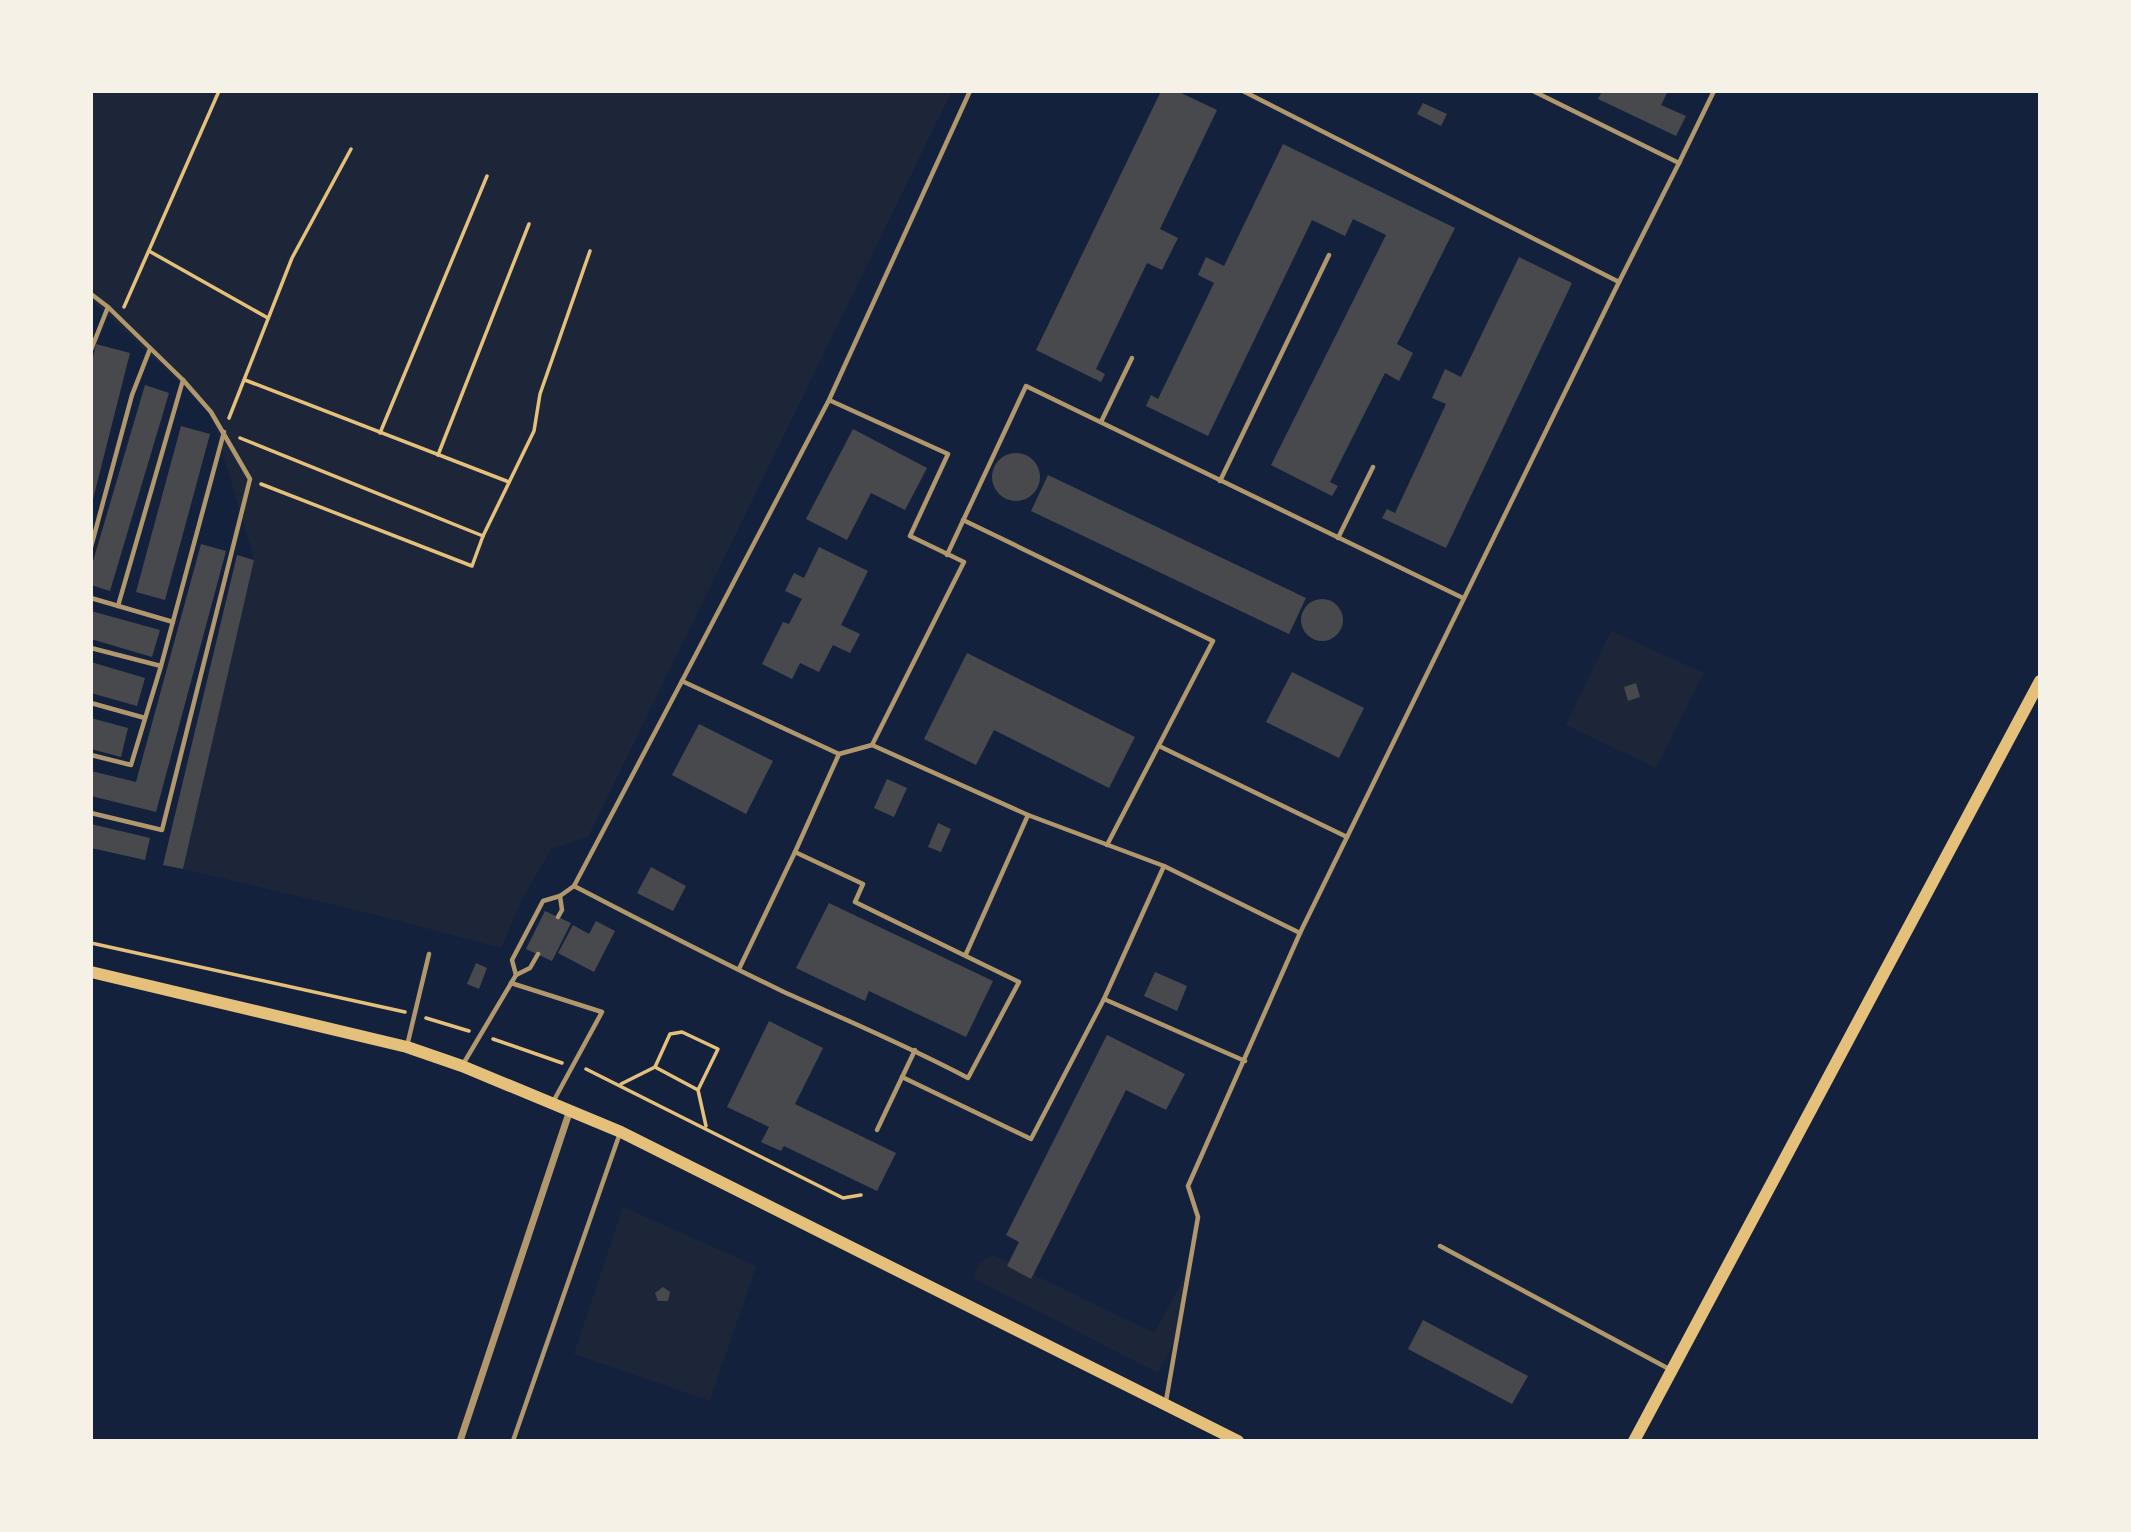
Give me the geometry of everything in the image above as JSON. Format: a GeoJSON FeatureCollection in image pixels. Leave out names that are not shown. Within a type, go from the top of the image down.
{"type":"FeatureCollection","features":[{"type":"Feature","properties":{"kind":"main road"},"geometry":{"type":"LineString","coordinates":[[1634,1441],[2040,681]]}},
{"type":"Feature","properties":{"kind":"main road"},"geometry":{"type":"LineString","coordinates":[[91,972],[407,1047],[553,1103],[621,1132],[1238,1441]]}},
{"type":"Feature","properties":{"kind":"street"},"geometry":{"type":"LineString","coordinates":[[460,1441],[570,1110]]}},
{"type":"Feature","properties":{"kind":"lane"},"geometry":{"type":"LineString","coordinates":[[516,975],[512,960],[516,950],[543,901],[559,896],[574,886],[829,400],[970,91]]}},
{"type":"Feature","properties":{"kind":"lane"},"geometry":{"type":"LineString","coordinates":[[1243,91],[1619,282]]}},
{"type":"Feature","properties":{"kind":"lane"},"geometry":{"type":"LineString","coordinates":[[1534,91],[1679,163]]}},
{"type":"Feature","properties":{"kind":"lane"},"geometry":{"type":"LineString","coordinates":[[1166,1406],[1198,1217],[1188,1186],[1300,933],[1714,91]]}},
{"type":"Feature","properties":{"kind":"lane"},"geometry":{"type":"LineString","coordinates":[[1220,481],[1329,254]]}},
{"type":"Feature","properties":{"kind":"lane"},"geometry":{"type":"LineString","coordinates":[[91,295],[108,307],[183,380],[217,419],[250,480],[162,830],[91,813]]}},
{"type":"Feature","properties":{"kind":"lane"},"geometry":{"type":"LineString","coordinates":[[91,350],[108,307]]}},
{"type":"Feature","properties":{"kind":"lane"},"geometry":{"type":"LineString","coordinates":[[91,547],[132,395],[150,349]]}},
{"type":"Feature","properties":{"kind":"lane"},"geometry":{"type":"LineString","coordinates":[[1101,422],[1132,358]]}},
{"type":"Feature","properties":{"kind":"lane"},"geometry":{"type":"LineString","coordinates":[[118,606],[183,380]]}},
{"type":"Feature","properties":{"kind":"lane"},"geometry":{"type":"LineString","coordinates":[[947,555],[1026,386],[1463,598]]}},
{"type":"Feature","properties":{"kind":"lane"},"geometry":{"type":"LineString","coordinates":[[829,400],[948,454],[910,536],[964,562],[872,745]]}},
{"type":"Feature","properties":{"kind":"lane"},"geometry":{"type":"LineString","coordinates":[[91,755],[131,765],[161,666],[224,431]]}},
{"type":"Feature","properties":{"kind":"lane"},"geometry":{"type":"LineString","coordinates":[[1338,538],[1373,467]]}},
{"type":"Feature","properties":{"kind":"lane"},"geometry":{"type":"LineString","coordinates":[[963,520],[1213,641],[1107,845]]}},
{"type":"Feature","properties":{"kind":"lane"},"geometry":{"type":"LineString","coordinates":[[91,598],[173,622]]}},
{"type":"Feature","properties":{"kind":"lane"},"geometry":{"type":"LineString","coordinates":[[91,648],[161,666]]}},
{"type":"Feature","properties":{"kind":"lane"},"geometry":{"type":"LineString","coordinates":[[682,681],[839,754],[872,745],[1028,815],[1164,866],[1300,933]]}},
{"type":"Feature","properties":{"kind":"lane"},"geometry":{"type":"LineString","coordinates":[[91,704],[145,718]]}},
{"type":"Feature","properties":{"kind":"lane"},"geometry":{"type":"LineString","coordinates":[[1158,746],[1347,837]]}},
{"type":"Feature","properties":{"kind":"lane"},"geometry":{"type":"LineString","coordinates":[[739,969],[839,754]]}},
{"type":"Feature","properties":{"kind":"lane"},"geometry":{"type":"LineString","coordinates":[[966,954],[1028,815]]}},
{"type":"Feature","properties":{"kind":"lane"},"geometry":{"type":"LineString","coordinates":[[574,886],[739,969],[915,1050],[968,1078],[1019,982],[855,902],[863,884],[795,852]]}},
{"type":"Feature","properties":{"kind":"lane"},"geometry":{"type":"LineString","coordinates":[[902,1077],[1031,1139],[1104,999],[1164,866]]}},
{"type":"Feature","properties":{"kind":"lane"},"geometry":{"type":"LineString","coordinates":[[558,918],[562,909],[559,896]]}},
{"type":"Feature","properties":{"kind":"lane"},"geometry":{"type":"LineString","coordinates":[[407,1047],[429,954]]}},
{"type":"Feature","properties":{"kind":"lane"},"geometry":{"type":"LineString","coordinates":[[462,1066],[516,975],[530,968],[538,954]]}},
{"type":"Feature","properties":{"kind":"lane"},"geometry":{"type":"LineString","coordinates":[[511,983],[602,1012],[553,1103]]}},
{"type":"Feature","properties":{"kind":"lane"},"geometry":{"type":"LineString","coordinates":[[1104,999],[1245,1061]]}},
{"type":"Feature","properties":{"kind":"lane"},"geometry":{"type":"LineString","coordinates":[[877,1130],[915,1050]]}},
{"type":"Feature","properties":{"kind":"lane"},"geometry":{"type":"LineString","coordinates":[[513,1441],[621,1132]]}},
{"type":"Feature","properties":{"kind":"lane"},"geometry":{"type":"LineString","coordinates":[[1440,1246],[1671,1371]]}},
{"type":"Feature","properties":{"kind":"path"},"geometry":{"type":"LineString","coordinates":[[119,318],[219,91]]}},
{"type":"Feature","properties":{"kind":"path"},"geometry":{"type":"LineString","coordinates":[[351,149],[292,258],[224,431],[483,536]]}},
{"type":"Feature","properties":{"kind":"path"},"geometry":{"type":"LineString","coordinates":[[380,433],[487,176]]}},
{"type":"Feature","properties":{"kind":"path"},"geometry":{"type":"LineString","coordinates":[[438,455],[529,224]]}},
{"type":"Feature","properties":{"kind":"path"},"geometry":{"type":"LineString","coordinates":[[149,251],[268,318]]}},
{"type":"Feature","properties":{"kind":"path"},"geometry":{"type":"LineString","coordinates":[[250,480],[472,566],[483,536],[534,431],[540,394],[590,251]]}},
{"type":"Feature","properties":{"kind":"path"},"geometry":{"type":"LineString","coordinates":[[244,380],[509,482]]}},
{"type":"Feature","properties":{"kind":"path"},"geometry":{"type":"LineString","coordinates":[[91,943],[414,1014],[573,1067],[590,1069],[843,1198],[861,1195]]}},
{"type":"Feature","properties":{"kind":"path"},"geometry":{"type":"LineString","coordinates":[[621,1084],[655,1067],[670,1034],[682,1032],[718,1049],[698,1090],[706,1128]]}},
{"type":"Feature","properties":{"kind":"path"},"geometry":{"type":"LineString","coordinates":[[655,1067],[698,1090]]}},
{"type":"Feature","properties":{"kind":"shaded area"},"geometry":{"type":"Polygon","coordinates":[[[91,91],[952,91],[588,837],[551,849],[522,900],[501,948],[377,915],[183,869],[254,560],[211,412],[91,300],[91,91]]]}},
{"type":"Feature","properties":{"kind":"shaded area"},"geometry":{"type":"Polygon","coordinates":[[[1611,631],[1704,673],[1656,768],[1566,725],[1611,631]]]}},
{"type":"Feature","properties":{"kind":"shaded area"},"geometry":{"type":"Polygon","coordinates":[[[623,1207],[756,1266],[710,1401],[574,1354],[623,1207]]]}},
{"type":"Feature","properties":{"kind":"shaded area"},"geometry":{"type":"Polygon","coordinates":[[[993,1255],[1154,1333],[1189,1269],[1178,1335],[1158,1373],[973,1278],[980,1262],[993,1255]]]}},
{"type":"Feature","properties":{"kind":"building"},"geometry":{"type":"Polygon","coordinates":[[[1161,91],[1177,91],[1217,110],[1160,229],[1178,238],[1162,270],[1147,263],[1096,369],[1105,374],[1101,382],[1036,350],[1161,91]]]}},
{"type":"Feature","properties":{"kind":"building"},"geometry":{"type":"Polygon","coordinates":[[[1602,91],[1668,91],[1661,105],[1686,116],[1676,136],[1598,99],[1602,91]]]}},
{"type":"Feature","properties":{"kind":"building"},"geometry":{"type":"Polygon","coordinates":[[[1423,103],[1447,114],[1441,126],[1417,114],[1423,103]]]}},
{"type":"Feature","properties":{"kind":"building"},"geometry":{"type":"Polygon","coordinates":[[[1283,144],[1455,228],[1397,344],[1413,353],[1399,381],[1385,373],[1330,482],[1338,486],[1332,496],[1271,465],[1386,235],[1353,219],[1345,236],[1312,220],[1208,436],[1146,406],[1151,395],[1158,399],[1214,283],[1198,275],[1206,257],[1224,266],[1283,144]]]}},
{"type":"Feature","properties":{"kind":"building"},"geometry":{"type":"Polygon","coordinates":[[[1519,257],[1572,283],[1446,548],[1382,518],[1387,509],[1395,513],[1446,404],[1432,398],[1445,369],[1461,377],[1519,257]]]}},
{"type":"Feature","properties":{"kind":"building"},"geometry":{"type":"Polygon","coordinates":[[[96,344],[130,353],[92,503],[91,366],[96,344]]]}},
{"type":"Feature","properties":{"kind":"building"},"geometry":{"type":"Polygon","coordinates":[[[145,385],[169,393],[110,591],[91,585],[91,568],[145,385]]]}},
{"type":"Feature","properties":{"kind":"building"},"geometry":{"type":"Polygon","coordinates":[[[181,426],[210,434],[165,600],[136,592],[181,426]]]}},
{"type":"Feature","properties":{"kind":"building"},"geometry":{"type":"Polygon","coordinates":[[[853,429],[927,468],[905,510],[871,493],[847,540],[806,519],[853,429]]]}},
{"type":"Feature","properties":{"kind":"building"},"geometry":{"type":"Polygon","coordinates":[[[1016,453],[1033,460],[1040,477],[1033,494],[1016,501],[999,494],[992,477],[999,460],[1016,453]]]}},
{"type":"Feature","properties":{"kind":"building"},"geometry":{"type":"Polygon","coordinates":[[[1048,475],[1306,598],[1289,634],[1031,511],[1048,475]]]}},
{"type":"Feature","properties":{"kind":"building"},"geometry":{"type":"Polygon","coordinates":[[[201,544],[226,551],[156,812],[91,796],[91,771],[136,782],[201,544]]]}},
{"type":"Feature","properties":{"kind":"building"},"geometry":{"type":"Polygon","coordinates":[[[819,547],[868,571],[841,625],[860,634],[850,653],[833,645],[819,672],[800,663],[792,679],[762,664],[783,622],[789,624],[802,599],[785,591],[794,573],[804,578],[819,547]]]}},
{"type":"Feature","properties":{"kind":"building"},"geometry":{"type":"Polygon","coordinates":[[[237,555],[254,560],[183,869],[163,865],[237,555]]]}},
{"type":"Feature","properties":{"kind":"building"},"geometry":{"type":"Polygon","coordinates":[[[1322,599],[1337,605],[1343,620],[1337,635],[1322,641],[1307,635],[1301,620],[1307,605],[1322,599]]]}},
{"type":"Feature","properties":{"kind":"building"},"geometry":{"type":"Polygon","coordinates":[[[91,611],[160,630],[152,657],[91,639],[91,611]]]}},
{"type":"Feature","properties":{"kind":"building"},"geometry":{"type":"Polygon","coordinates":[[[967,653],[1135,737],[1109,788],[994,730],[976,765],[924,739],[967,653]]]}},
{"type":"Feature","properties":{"kind":"building"},"geometry":{"type":"Polygon","coordinates":[[[91,662],[145,678],[137,706],[91,693],[91,662]]]}},
{"type":"Feature","properties":{"kind":"building"},"geometry":{"type":"Polygon","coordinates":[[[1292,672],[1364,708],[1339,758],[1266,722],[1292,672]]]}},
{"type":"Feature","properties":{"kind":"building"},"geometry":{"type":"Polygon","coordinates":[[[1636,683],[1640,697],[1628,701],[1624,687],[1636,683]]]}},
{"type":"Feature","properties":{"kind":"building"},"geometry":{"type":"Polygon","coordinates":[[[91,718],[128,728],[121,757],[91,749],[91,718]]]}},
{"type":"Feature","properties":{"kind":"building"},"geometry":{"type":"Polygon","coordinates":[[[699,724],[773,761],[746,814],[672,775],[699,724]]]}},
{"type":"Feature","properties":{"kind":"building"},"geometry":{"type":"Polygon","coordinates":[[[887,779],[907,788],[894,817],[874,808],[887,779]]]}},
{"type":"Feature","properties":{"kind":"building"},"geometry":{"type":"Polygon","coordinates":[[[938,823],[951,829],[941,852],[928,847],[938,823]]]}},
{"type":"Feature","properties":{"kind":"building"},"geometry":{"type":"Polygon","coordinates":[[[91,824],[150,838],[145,860],[91,848],[91,824]]]}},
{"type":"Feature","properties":{"kind":"building"},"geometry":{"type":"Polygon","coordinates":[[[651,867],[686,886],[673,911],[637,893],[651,867]]]}},
{"type":"Feature","properties":{"kind":"building"},"geometry":{"type":"Polygon","coordinates":[[[829,903],[993,981],[966,1037],[869,991],[865,1001],[796,968],[829,903]]]}},
{"type":"Feature","properties":{"kind":"building"},"geometry":{"type":"Polygon","coordinates":[[[545,911],[571,923],[552,961],[526,949],[545,911]]]}},
{"type":"Feature","properties":{"kind":"building"},"geometry":{"type":"Polygon","coordinates":[[[596,921],[615,931],[594,972],[558,953],[573,925],[589,934],[596,921]]]}},
{"type":"Feature","properties":{"kind":"building"},"geometry":{"type":"Polygon","coordinates":[[[476,963],[487,968],[479,989],[467,984],[476,963]]]}},
{"type":"Feature","properties":{"kind":"building"},"geometry":{"type":"Polygon","coordinates":[[[1155,972],[1187,986],[1177,1011],[1144,996],[1155,972]]]}},
{"type":"Feature","properties":{"kind":"building"},"geometry":{"type":"Polygon","coordinates":[[[769,1021],[823,1048],[795,1104],[896,1153],[877,1191],[784,1146],[781,1151],[761,1142],[769,1127],[727,1107],[769,1021]]]}},
{"type":"Feature","properties":{"kind":"building"},"geometry":{"type":"Polygon","coordinates":[[[1107,1035],[1185,1074],[1166,1110],[1126,1090],[1031,1279],[1007,1266],[1019,1242],[1006,1235],[1107,1035]]]}},
{"type":"Feature","properties":{"kind":"building"},"geometry":{"type":"Polygon","coordinates":[[[663,1287],[670,1292],[668,1301],[658,1301],[655,1293],[663,1287]]]}},
{"type":"Feature","properties":{"kind":"building"},"geometry":{"type":"Polygon","coordinates":[[[1423,1320],[1528,1376],[1512,1404],[1408,1349],[1423,1320]]]}}]}
